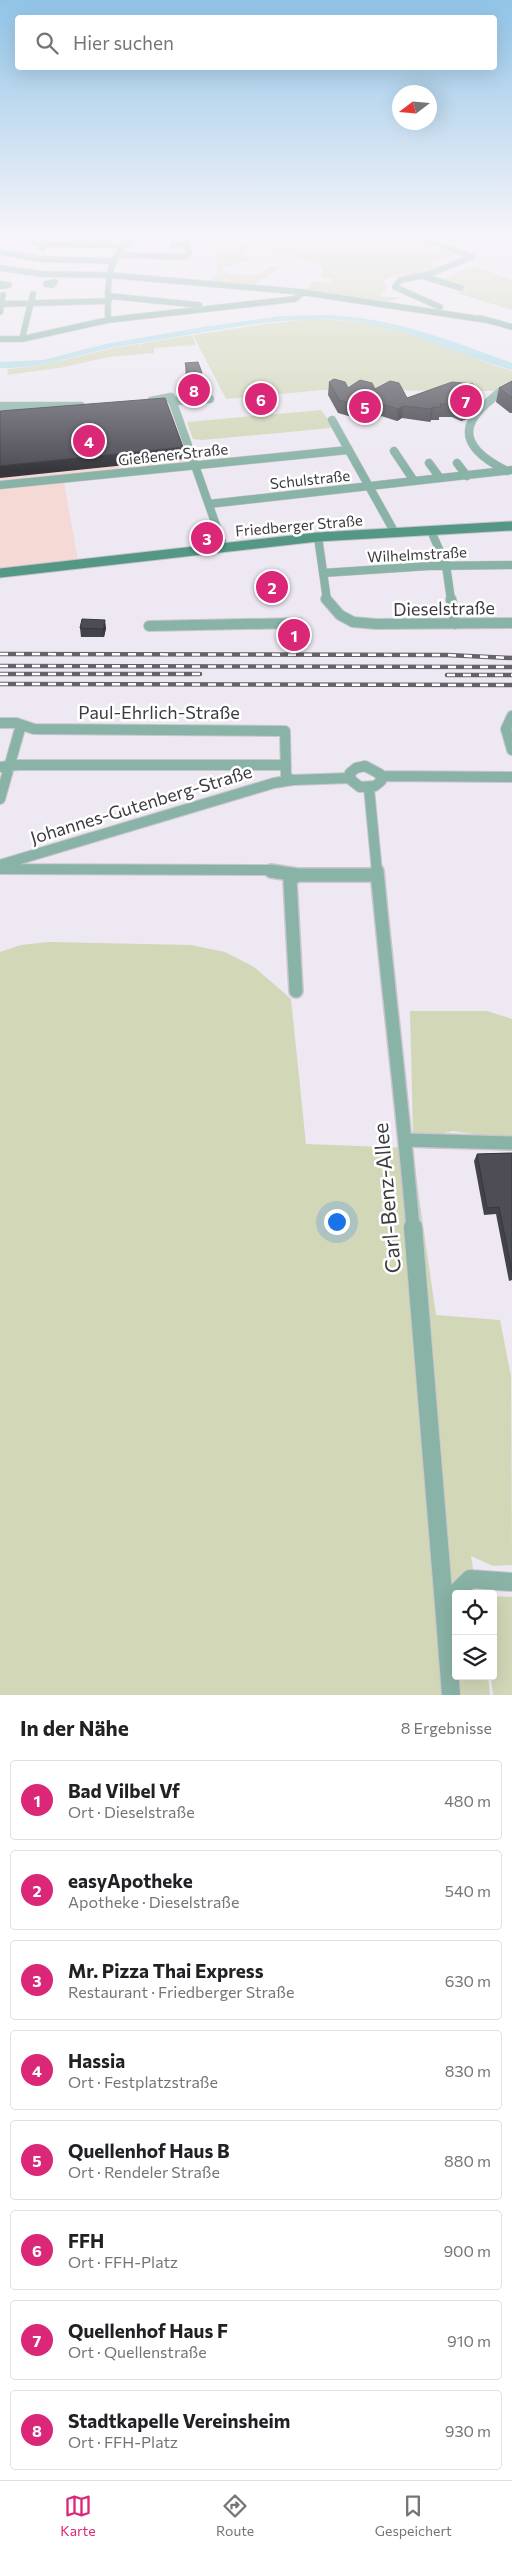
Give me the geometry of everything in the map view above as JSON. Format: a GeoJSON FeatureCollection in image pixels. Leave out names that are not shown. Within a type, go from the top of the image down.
{"type":"FeatureCollection","features":[{"type":"Feature","properties":{"kind":"main road","name":"Friedberger Straße"},"geometry":{"type":"LineString","coordinates":[[0,573],[318,537],[512,526]]}},
{"type":"Feature","properties":{"kind":"street"},"geometry":{"type":"LineString","coordinates":[[22,339],[29,313]]}},
{"type":"Feature","properties":{"kind":"street"},"geometry":{"type":"LineString","coordinates":[[108,313],[108,320]]}},
{"type":"Feature","properties":{"kind":"street"},"geometry":{"type":"LineString","coordinates":[[0,339],[22,339],[108,320],[167,313]]}},
{"type":"Feature","properties":{"kind":"street"},"geometry":{"type":"LineString","coordinates":[[441,313],[486,320]]}},
{"type":"Feature","properties":{"kind":"street"},"geometry":{"type":"LineString","coordinates":[[461,313],[512,327]]}},
{"type":"Feature","properties":{"kind":"street"},"geometry":{"type":"LineString","coordinates":[[501,391],[472,421],[470,438],[478,453],[511,472]]}},
{"type":"Feature","properties":{"kind":"street"},"geometry":{"type":"LineString","coordinates":[[142,402],[171,399],[210,399]]}},
{"type":"Feature","properties":{"kind":"street"},"geometry":{"type":"LineString","coordinates":[[171,399],[224,548]]}},
{"type":"Feature","properties":{"kind":"street"},"geometry":{"type":"LineString","coordinates":[[0,406],[90,406]]}},
{"type":"Feature","properties":{"kind":"street"},"geometry":{"type":"LineString","coordinates":[[332,420],[395,533]]}},
{"type":"Feature","properties":{"kind":"street","name":"Gießener Straße"},"geometry":{"type":"LineString","coordinates":[[0,485],[348,450]]}},
{"type":"Feature","properties":{"kind":"street"},"geometry":{"type":"LineString","coordinates":[[394,451],[414,481]]}},
{"type":"Feature","properties":{"kind":"street"},"geometry":{"type":"LineString","coordinates":[[429,463],[440,478]]}},
{"type":"Feature","properties":{"kind":"street"},"geometry":{"type":"LineString","coordinates":[[457,463],[467,476]]}},
{"type":"Feature","properties":{"kind":"street","name":"Schulstraße"},"geometry":{"type":"LineString","coordinates":[[209,504],[440,478],[511,472]]}},
{"type":"Feature","properties":{"kind":"street"},"geometry":{"type":"LineString","coordinates":[[431,531],[446,565],[455,624]]}},
{"type":"Feature","properties":{"kind":"street","name":"Dieselstraße"},"geometry":{"type":"LineString","coordinates":[[318,537],[326,599],[340,615],[353,622],[376,624],[512,623]]}},
{"type":"Feature","properties":{"kind":"street","name":"Wilhelmstraße"},"geometry":{"type":"LineString","coordinates":[[323,573],[446,565],[512,565]]}},
{"type":"Feature","properties":{"kind":"street"},"geometry":{"type":"LineString","coordinates":[[149,626],[299,624]]}},
{"type":"Feature","properties":{"kind":"street"},"geometry":{"type":"LineString","coordinates":[[512,716],[506,729],[512,750]]}},
{"type":"Feature","properties":{"kind":"street","name":"Paul-Ehrlich-Straße"},"geometry":{"type":"LineString","coordinates":[[0,723],[21,725],[34,729],[285,731],[286,777],[293,780]]}},
{"type":"Feature","properties":{"kind":"street"},"geometry":{"type":"LineString","coordinates":[[0,799],[4,767],[21,725]]}},
{"type":"Feature","properties":{"kind":"street"},"geometry":{"type":"LineString","coordinates":[[4,767],[18,765],[286,765]]}},
{"type":"Feature","properties":{"kind":"street"},"geometry":{"type":"LineString","coordinates":[[350,778],[353,770],[362,766],[374,769],[381,776],[512,777]]}},
{"type":"Feature","properties":{"kind":"street"},"geometry":{"type":"LineString","coordinates":[[350,778],[356,786],[369,788],[378,784],[381,776]]}},
{"type":"Feature","properties":{"kind":"street"},"geometry":{"type":"LineString","coordinates":[[293,780],[350,778]]}},
{"type":"Feature","properties":{"kind":"street","name":"Johannes-Gutenberg-Straße"},"geometry":{"type":"LineString","coordinates":[[0,865],[274,783],[293,780]]}},
{"type":"Feature","properties":{"kind":"street","name":"Carl-Benz-Allee"},"geometry":{"type":"LineString","coordinates":[[369,788],[388,1004],[406,1140],[451,1695]]}},
{"type":"Feature","properties":{"kind":"street","name":"Johannes-Gutenberg-Straße"},"geometry":{"type":"LineString","coordinates":[[0,869],[267,870],[293,878],[376,875]]}},
{"type":"Feature","properties":{"kind":"street"},"geometry":{"type":"LineString","coordinates":[[293,878],[296,991]]}},
{"type":"Feature","properties":{"kind":"street"},"geometry":{"type":"LineString","coordinates":[[406,1140],[512,1143]]}},
{"type":"Feature","properties":{"kind":"street"},"geometry":{"type":"LineString","coordinates":[[444,1605],[470,1579],[512,1582]]}},
{"type":"Feature","properties":{"kind":"shaded area"},"geometry":{"type":"Polygon","coordinates":[[[170,404],[192,463],[63,477],[79,567],[0,576],[0,409],[170,404]]]}},
{"type":"Feature","properties":{"kind":"green space"},"geometry":{"type":"Polygon","coordinates":[[[313,319],[373,324],[423,337],[512,371],[512,395],[498,391],[323,390],[226,399],[193,335],[313,319]]]}},
{"type":"Feature","properties":{"kind":"green space"},"geometry":{"type":"Polygon","coordinates":[[[192,335],[196,345],[154,348],[154,353],[108,357],[65,367],[7,375],[8,369],[41,365],[138,344],[141,348],[140,344],[192,335]]]}},
{"type":"Feature","properties":{"kind":"green space"},"geometry":{"type":"Polygon","coordinates":[[[321,410],[328,419],[331,428],[202,440],[193,439],[187,422],[321,410]]]}},
{"type":"Feature","properties":{"kind":"green space"},"geometry":{"type":"Polygon","coordinates":[[[49,942],[191,945],[225,952],[254,967],[291,999],[306,1144],[412,1148],[436,1315],[500,1320],[511,1376],[512,1565],[493,1566],[471,1556],[476,1590],[452,1590],[452,1680],[488,1680],[490,1695],[0,1695],[0,952],[21,945],[49,942]]]}},
{"type":"Feature","properties":{"kind":"green space"},"geometry":{"type":"Polygon","coordinates":[[[410,1011],[487,1011],[512,1019],[512,1136],[488,1136],[453,1131],[434,1135],[419,1135],[413,1132],[410,1011]]]}},
{"type":"Feature","properties":{"kind":"green space"},"geometry":{"type":"Polygon","coordinates":[[[497,1596],[512,1597],[512,1695],[493,1695],[491,1680],[497,1680],[497,1596]]]}},
{"type":"Feature","properties":{"kind":"water"},"geometry":{"type":"Polygon","coordinates":[[[327,315],[399,325],[512,363],[512,370],[406,333],[385,327],[339,320],[297,320],[233,327],[118,347],[42,364],[0,368],[0,362],[43,360],[105,344],[203,327],[281,316],[327,315]]]}},
{"type":"Feature","properties":{"kind":"building"},"geometry":{"type":"Polygon","coordinates":[[[198,362],[202,373],[189,374],[185,363],[198,362]]]}},
{"type":"Feature","properties":{"kind":"building"},"geometry":{"type":"Polygon","coordinates":[[[334,379],[345,382],[348,388],[360,380],[372,383],[375,389],[390,381],[399,383],[407,398],[452,382],[473,384],[478,392],[460,393],[472,400],[469,406],[463,408],[453,404],[440,404],[441,407],[433,407],[431,409],[403,406],[398,409],[382,404],[377,407],[358,401],[353,404],[339,400],[329,382],[334,379]]]}},
{"type":"Feature","properties":{"kind":"building"},"geometry":{"type":"Polygon","coordinates":[[[512,381],[512,398],[499,388],[512,381]]]}},
{"type":"Feature","properties":{"kind":"building"},"geometry":{"type":"Polygon","coordinates":[[[165,398],[183,447],[0,466],[0,411],[165,398]]]}},
{"type":"Feature","properties":{"kind":"building"},"geometry":{"type":"Polygon","coordinates":[[[82,619],[105,620],[103,629],[80,628],[82,619]]]}},
{"type":"Feature","properties":{"kind":"building"},"geometry":{"type":"Polygon","coordinates":[[[512,1153],[512,1272],[499,1207],[487,1208],[477,1154],[512,1153]]]}},
{"type":"Feature","properties":{"kind":"railway"},"geometry":{"type":"LineString","coordinates":[[0,654],[447,655],[512,658]]}},
{"type":"Feature","properties":{"kind":"railway"},"geometry":{"type":"LineString","coordinates":[[0,666],[512,667]]}},
{"type":"Feature","properties":{"kind":"railway"},"geometry":{"type":"LineString","coordinates":[[0,674],[200,674]]}},
{"type":"Feature","properties":{"kind":"railway"},"geometry":{"type":"LineString","coordinates":[[447,675],[512,675]]}},
{"type":"Feature","properties":{"kind":"railway"},"geometry":{"type":"LineString","coordinates":[[0,684],[512,685]]}},
{"type":"Feature","properties":{"kind":"place","name":"Stadtkapelle Vereinsheim"},"geometry":{"type":"Point","coordinates":[194,390]}},
{"type":"Feature","properties":{"kind":"place","name":"FFH"},"geometry":{"type":"Point","coordinates":[261,399]}},
{"type":"Feature","properties":{"kind":"place","name":"Quellenhof Haus F"},"geometry":{"type":"Point","coordinates":[466,401]}},
{"type":"Feature","properties":{"kind":"place","name":"Quellenhof Haus B"},"geometry":{"type":"Point","coordinates":[365,407]}},
{"type":"Feature","properties":{"kind":"place","name":"Hassia"},"geometry":{"type":"Point","coordinates":[89,441]}},
{"type":"Feature","properties":{"kind":"place","name":"Mr. Pizza Thai Express"},"geometry":{"type":"Point","coordinates":[207,538]}},
{"type":"Feature","properties":{"kind":"place","name":"easyApotheke"},"geometry":{"type":"Point","coordinates":[272,587]}},
{"type":"Feature","properties":{"kind":"place","name":"Bad Vilbel Vf"},"geometry":{"type":"Point","coordinates":[294,635]}}]}
